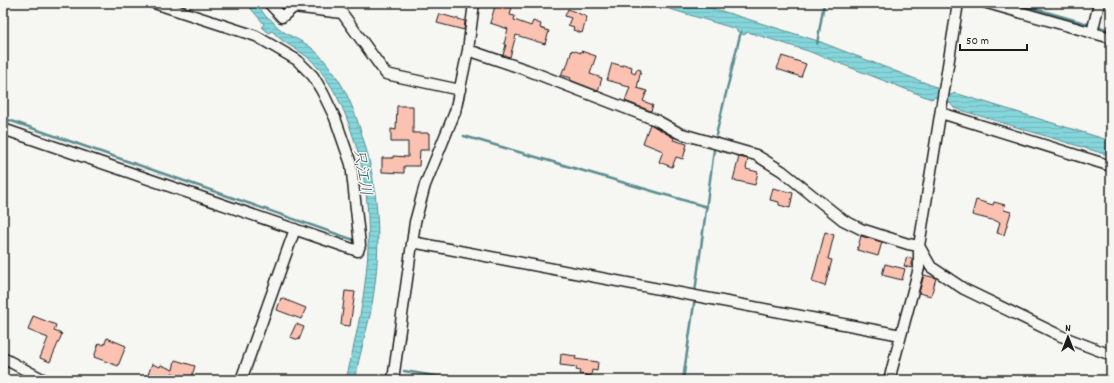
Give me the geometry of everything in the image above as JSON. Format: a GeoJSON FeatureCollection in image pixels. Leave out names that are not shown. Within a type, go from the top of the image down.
{"type":"FeatureCollection","features":[{"type":"Feature","properties":{"kind":"street"},"geometry":{"type":"LineString","coordinates":[[3,129],[358,251],[360,245],[351,164],[335,118],[313,76],[297,60],[256,36],[154,3]]}},
{"type":"Feature","properties":{"kind":"street"},"geometry":{"type":"LineString","coordinates":[[268,3],[282,17],[294,7],[342,13],[386,74],[460,90]]}},
{"type":"Feature","properties":{"kind":"street"},"geometry":{"type":"LineString","coordinates":[[393,380],[415,222],[424,185],[455,112],[468,50],[474,3]]}},
{"type":"Feature","properties":{"kind":"street"},"geometry":{"type":"LineString","coordinates":[[889,380],[919,268],[919,246],[958,3]]}},
{"type":"Feature","properties":{"kind":"street"},"geometry":{"type":"LineString","coordinates":[[987,3],[1111,38]]}},
{"type":"Feature","properties":{"kind":"street"},"geometry":{"type":"LineString","coordinates":[[1092,32],[1099,3]]}},
{"type":"Feature","properties":{"kind":"street"},"geometry":{"type":"LineString","coordinates":[[468,50],[549,78],[656,120],[679,133],[756,155],[782,171],[843,220],[861,229],[919,246],[932,267],[964,289],[1061,336],[1111,355]]}},
{"type":"Feature","properties":{"kind":"street"},"geometry":{"type":"LineString","coordinates":[[942,108],[1111,166]]}},
{"type":"Feature","properties":{"kind":"street"},"geometry":{"type":"LineString","coordinates":[[241,380],[295,229]]}},
{"type":"Feature","properties":{"kind":"street"},"geometry":{"type":"LineString","coordinates":[[412,242],[901,335]]}},
{"type":"Feature","properties":{"kind":"street"},"geometry":{"type":"LineString","coordinates":[[3,358],[44,380]]}},
{"type":"Feature","properties":{"kind":"water","name":"只江川"},"geometry":{"type":"Polygon","coordinates":[[[246,3],[256,3],[267,18],[269,18],[286,33],[309,46],[323,59],[334,73],[344,90],[356,116],[362,135],[373,179],[378,224],[378,247],[374,292],[370,315],[354,380],[346,380],[363,297],[368,243],[368,215],[365,187],[359,156],[342,106],[320,70],[306,56],[283,41],[272,31],[269,33],[262,27],[264,24],[246,3]]]}},
{"type":"Feature","properties":{"kind":"water"},"geometry":{"type":"Polygon","coordinates":[[[650,3],[696,3],[818,41],[936,87],[938,91],[951,95],[955,93],[1111,141],[1111,156],[954,108],[950,103],[935,97],[931,99],[808,51],[748,32],[744,35],[736,29],[650,3]]]}},
{"type":"Feature","properties":{"kind":"building"},"geometry":{"type":"Polygon","coordinates":[[[496,3],[513,3],[510,15],[515,16],[514,20],[531,26],[533,21],[541,24],[540,28],[549,31],[545,44],[516,35],[510,57],[503,55],[508,29],[490,23],[496,3]]]}},
{"type":"Feature","properties":{"kind":"building"},"geometry":{"type":"Polygon","coordinates":[[[568,9],[587,17],[582,33],[573,30],[574,27],[568,25],[571,18],[565,16],[568,9]]]}},
{"type":"Feature","properties":{"kind":"building"},"geometry":{"type":"Polygon","coordinates":[[[440,14],[465,21],[464,30],[437,23],[440,14]]]}},
{"type":"Feature","properties":{"kind":"building"},"geometry":{"type":"Polygon","coordinates":[[[572,50],[581,53],[581,51],[596,56],[590,74],[602,78],[598,91],[570,80],[571,78],[561,75],[564,68],[566,69],[572,50]]]}},
{"type":"Feature","properties":{"kind":"building"},"geometry":{"type":"Polygon","coordinates":[[[782,56],[806,64],[801,77],[777,69],[782,56]]]}},
{"type":"Feature","properties":{"kind":"building"},"geometry":{"type":"Polygon","coordinates":[[[612,63],[632,67],[631,72],[635,74],[637,69],[641,70],[637,88],[647,91],[643,101],[653,105],[651,111],[625,101],[630,87],[607,80],[612,63]]]}},
{"type":"Feature","properties":{"kind":"building"},"geometry":{"type":"Polygon","coordinates":[[[397,106],[413,106],[413,133],[429,133],[429,150],[420,150],[419,166],[404,166],[404,173],[382,172],[382,158],[393,158],[393,156],[408,157],[408,142],[391,142],[391,129],[396,130],[397,106]]]}},
{"type":"Feature","properties":{"kind":"building"},"geometry":{"type":"Polygon","coordinates":[[[650,124],[674,138],[673,140],[687,144],[683,159],[676,157],[672,167],[659,162],[663,151],[643,143],[650,124]]]}},
{"type":"Feature","properties":{"kind":"building"},"geometry":{"type":"Polygon","coordinates":[[[739,157],[748,159],[746,169],[758,172],[755,185],[733,180],[739,157]]]}},
{"type":"Feature","properties":{"kind":"building"},"geometry":{"type":"Polygon","coordinates":[[[773,188],[793,193],[790,208],[779,205],[779,202],[770,200],[773,188]]]}},
{"type":"Feature","properties":{"kind":"building"},"geometry":{"type":"Polygon","coordinates":[[[976,200],[993,205],[994,202],[1005,205],[1004,210],[1011,212],[1004,235],[997,233],[1000,222],[972,215],[976,200]]]}},
{"type":"Feature","properties":{"kind":"building"},"geometry":{"type":"Polygon","coordinates":[[[825,232],[834,235],[828,259],[832,260],[825,286],[812,282],[825,232]]]}},
{"type":"Feature","properties":{"kind":"building"},"geometry":{"type":"Polygon","coordinates":[[[861,236],[882,242],[878,256],[857,250],[861,236]]]}},
{"type":"Feature","properties":{"kind":"building"},"geometry":{"type":"Polygon","coordinates":[[[907,257],[912,259],[912,268],[904,266],[907,257]]]}},
{"type":"Feature","properties":{"kind":"building"},"geometry":{"type":"Polygon","coordinates":[[[885,264],[905,269],[902,280],[882,275],[885,264]]]}},
{"type":"Feature","properties":{"kind":"building"},"geometry":{"type":"Polygon","coordinates":[[[924,275],[936,278],[931,296],[919,293],[924,275]]]}},
{"type":"Feature","properties":{"kind":"building"},"geometry":{"type":"Polygon","coordinates":[[[345,291],[355,292],[350,326],[341,325],[345,291]]]}},
{"type":"Feature","properties":{"kind":"building"},"geometry":{"type":"Polygon","coordinates":[[[281,298],[306,308],[301,319],[277,310],[281,298]]]}},
{"type":"Feature","properties":{"kind":"building"},"geometry":{"type":"Polygon","coordinates":[[[33,316],[56,325],[54,331],[62,334],[50,362],[40,358],[48,338],[28,330],[33,316]]]}},
{"type":"Feature","properties":{"kind":"building"},"geometry":{"type":"Polygon","coordinates":[[[296,324],[304,327],[299,340],[290,337],[296,324]]]}},
{"type":"Feature","properties":{"kind":"building"},"geometry":{"type":"Polygon","coordinates":[[[107,338],[126,346],[118,366],[94,357],[99,343],[104,345],[107,338]]]}},
{"type":"Feature","properties":{"kind":"building"},"geometry":{"type":"Polygon","coordinates":[[[561,354],[576,356],[575,359],[598,362],[597,371],[592,370],[591,376],[579,374],[580,371],[576,370],[577,367],[560,365],[561,354]]]}},
{"type":"Feature","properties":{"kind":"building"},"geometry":{"type":"Polygon","coordinates":[[[175,360],[195,366],[191,379],[172,373],[169,380],[146,380],[152,364],[160,367],[161,365],[173,370],[175,360]]]}},
{"type":"Feature","properties":{"kind":"waterway"},"geometry":{"type":"LineString","coordinates":[[817,44],[824,3]]}},
{"type":"Feature","properties":{"kind":"waterway"},"geometry":{"type":"LineString","coordinates":[[1015,3],[1088,24]]}},
{"type":"Feature","properties":{"kind":"waterway"},"geometry":{"type":"LineString","coordinates":[[1100,27],[1111,31]]}},
{"type":"Feature","properties":{"kind":"waterway"},"geometry":{"type":"LineString","coordinates":[[716,135],[741,31]]}},
{"type":"Feature","properties":{"kind":"waterway"},"geometry":{"type":"LineString","coordinates":[[3,118],[354,240]]}},
{"type":"Feature","properties":{"kind":"waterway"},"geometry":{"type":"LineString","coordinates":[[464,136],[707,207]]}},
{"type":"Feature","properties":{"kind":"waterway"},"geometry":{"type":"LineString","coordinates":[[695,292],[714,150]]}},
{"type":"Feature","properties":{"kind":"waterway"},"geometry":{"type":"LineString","coordinates":[[683,380],[695,297]]}},
{"type":"Feature","properties":{"kind":"waterway"},"geometry":{"type":"LineString","coordinates":[[404,371],[461,380]]}}]}
